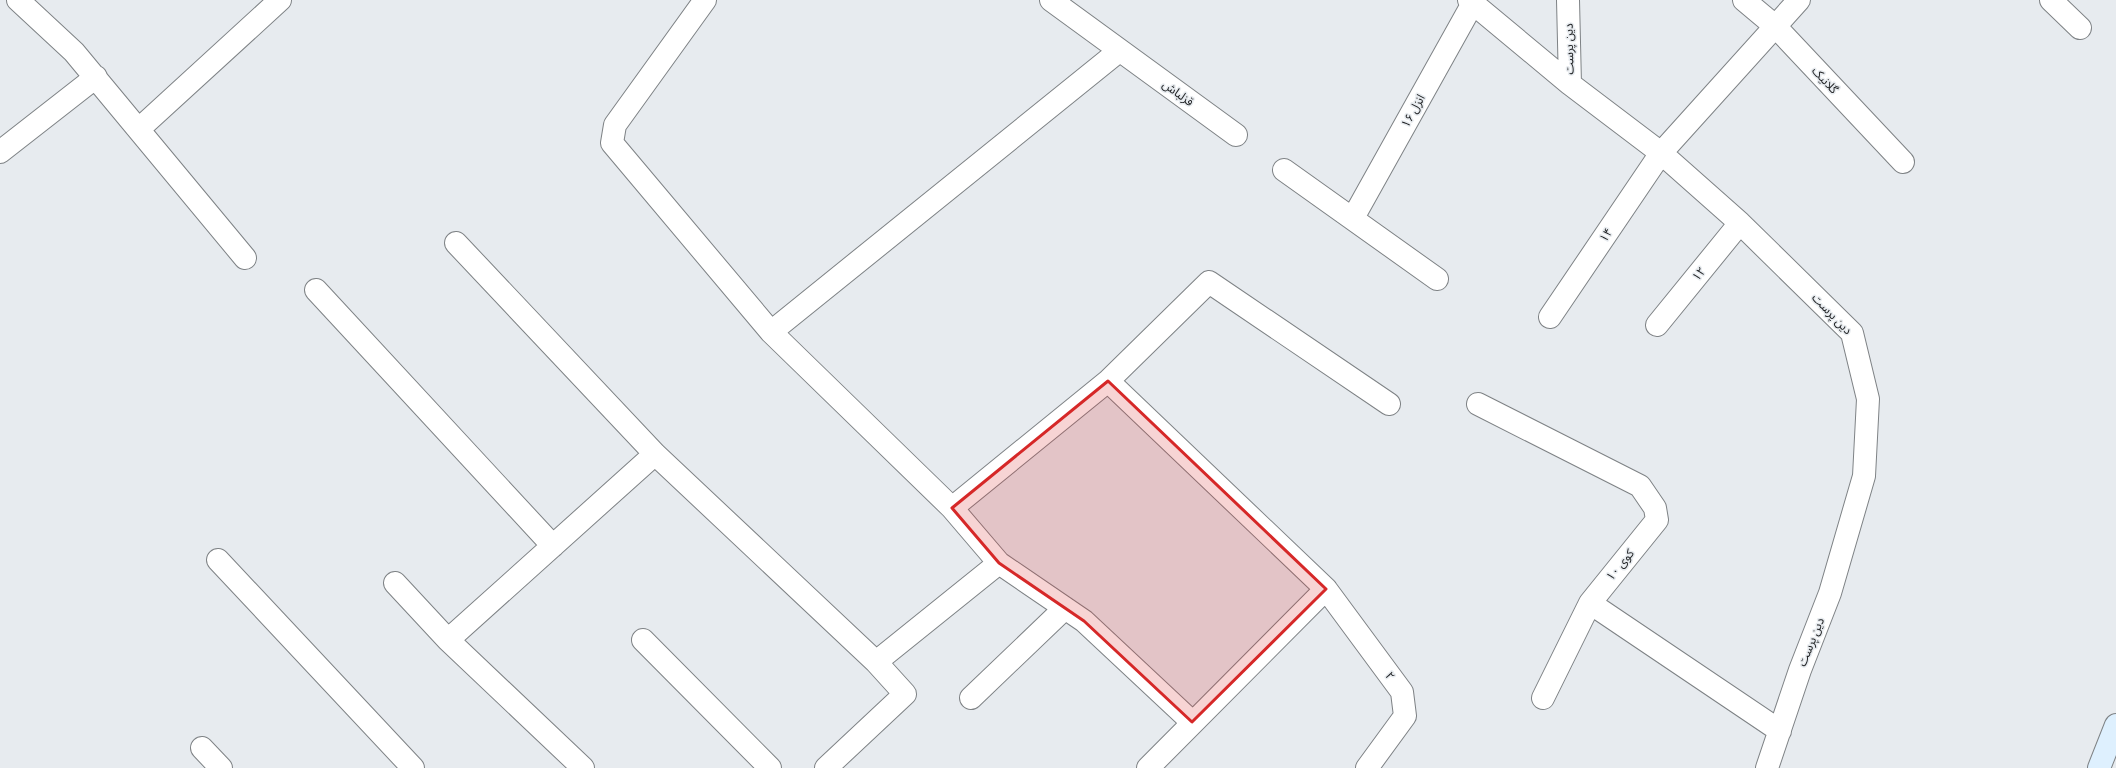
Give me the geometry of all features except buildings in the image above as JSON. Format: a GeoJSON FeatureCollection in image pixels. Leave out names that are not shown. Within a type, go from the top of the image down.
{"type":"FeatureCollection","features":[{"type":"Feature","properties":{"kind":"street"},"geometry":{"type":"LineString","coordinates":[[18,0],[74,52],[96,77],[245,258]]}},
{"type":"Feature","properties":{"kind":"street"},"geometry":{"type":"LineString","coordinates":[[139,129],[280,0]]}},
{"type":"Feature","properties":{"kind":"street"},"geometry":{"type":"LineString","coordinates":[[705,0],[615,125],[612,143],[772,332],[952,508],[999,563],[1084,621],[1192,722]]}},
{"type":"Feature","properties":{"kind":"street","name":"قزلباش"},"geometry":{"type":"LineString","coordinates":[[1051,0],[1236,135]]}},
{"type":"Feature","properties":{"kind":"street","name":"دین پرست"},"geometry":{"type":"LineString","coordinates":[[1568,0],[1570,84],[1661,153],[1740,223],[1852,333],[1868,399],[1864,476],[1830,593],[1800,670],[1768,768]]}},
{"type":"Feature","properties":{"kind":"street","name":"گلانیک"},"geometry":{"type":"LineString","coordinates":[[1744,0],[1775,26],[1903,162]]}},
{"type":"Feature","properties":{"kind":"street","name":"۱۴"},"geometry":{"type":"LineString","coordinates":[[1550,317],[1661,153],[1799,0]]}},
{"type":"Feature","properties":{"kind":"street"},"geometry":{"type":"LineString","coordinates":[[2051,0],[2080,28]]}},
{"type":"Feature","properties":{"kind":"street"},"geometry":{"type":"LineString","coordinates":[[1471,1],[1570,84]]}},
{"type":"Feature","properties":{"kind":"street","name":"۱۶ انزل"},"geometry":{"type":"LineString","coordinates":[[1353,218],[1471,1]]}},
{"type":"Feature","properties":{"kind":"street"},"geometry":{"type":"LineString","coordinates":[[772,332],[1119,50]]}},
{"type":"Feature","properties":{"kind":"street"},"geometry":{"type":"LineString","coordinates":[[0,152],[96,77]]}},
{"type":"Feature","properties":{"kind":"street"},"geometry":{"type":"LineString","coordinates":[[1284,170],[1437,279]]}},
{"type":"Feature","properties":{"kind":"street","name":"۱۲"},"geometry":{"type":"LineString","coordinates":[[1657,325],[1740,223]]}},
{"type":"Feature","properties":{"kind":"street"},"geometry":{"type":"LineString","coordinates":[[456,243],[655,454],[876,662],[905,694],[826,768]]}},
{"type":"Feature","properties":{"kind":"street"},"geometry":{"type":"LineString","coordinates":[[952,508],[1108,381],[1209,282],[1389,404]]}},
{"type":"Feature","properties":{"kind":"street"},"geometry":{"type":"LineString","coordinates":[[316,290],[553,546]]}},
{"type":"Feature","properties":{"kind":"street","name":"۲"},"geometry":{"type":"LineString","coordinates":[[1108,381],[1326,589],[1402,692],[1405,716],[1367,768]]}},
{"type":"Feature","properties":{"kind":"street","name":"کوی ۱۰"},"geometry":{"type":"LineString","coordinates":[[1478,404],[1640,486],[1655,508],[1656,520],[1590,603],[1543,698]]}},
{"type":"Feature","properties":{"kind":"street"},"geometry":{"type":"LineString","coordinates":[[448,640],[655,454]]}},
{"type":"Feature","properties":{"kind":"street"},"geometry":{"type":"LineString","coordinates":[[218,560],[413,768]]}},
{"type":"Feature","properties":{"kind":"street"},"geometry":{"type":"LineString","coordinates":[[876,662],[999,563]]}},
{"type":"Feature","properties":{"kind":"street"},"geometry":{"type":"LineString","coordinates":[[395,583],[448,640],[583,768]]}},
{"type":"Feature","properties":{"kind":"street"},"geometry":{"type":"LineString","coordinates":[[1148,768],[1192,722],[1326,589]]}},
{"type":"Feature","properties":{"kind":"street"},"geometry":{"type":"LineString","coordinates":[[1590,603],[1780,731]]}},
{"type":"Feature","properties":{"kind":"street"},"geometry":{"type":"LineString","coordinates":[[971,698],[1065,608]]}},
{"type":"Feature","properties":{"kind":"street"},"geometry":{"type":"LineString","coordinates":[[643,640],[770,768]]}},
{"type":"Feature","properties":{"kind":"street"},"geometry":{"type":"LineString","coordinates":[[2099,768],[2116,725]]}},
{"type":"Feature","properties":{"kind":"street"},"geometry":{"type":"LineString","coordinates":[[202,748],[221,768]]}},
{"type":"Feature","properties":{"kind":"highlighted area"},"geometry":{"type":"Polygon","coordinates":[[[1108,381],[1326,589],[1192,722],[1084,621],[999,563],[952,508],[1108,381]]]}}]}
